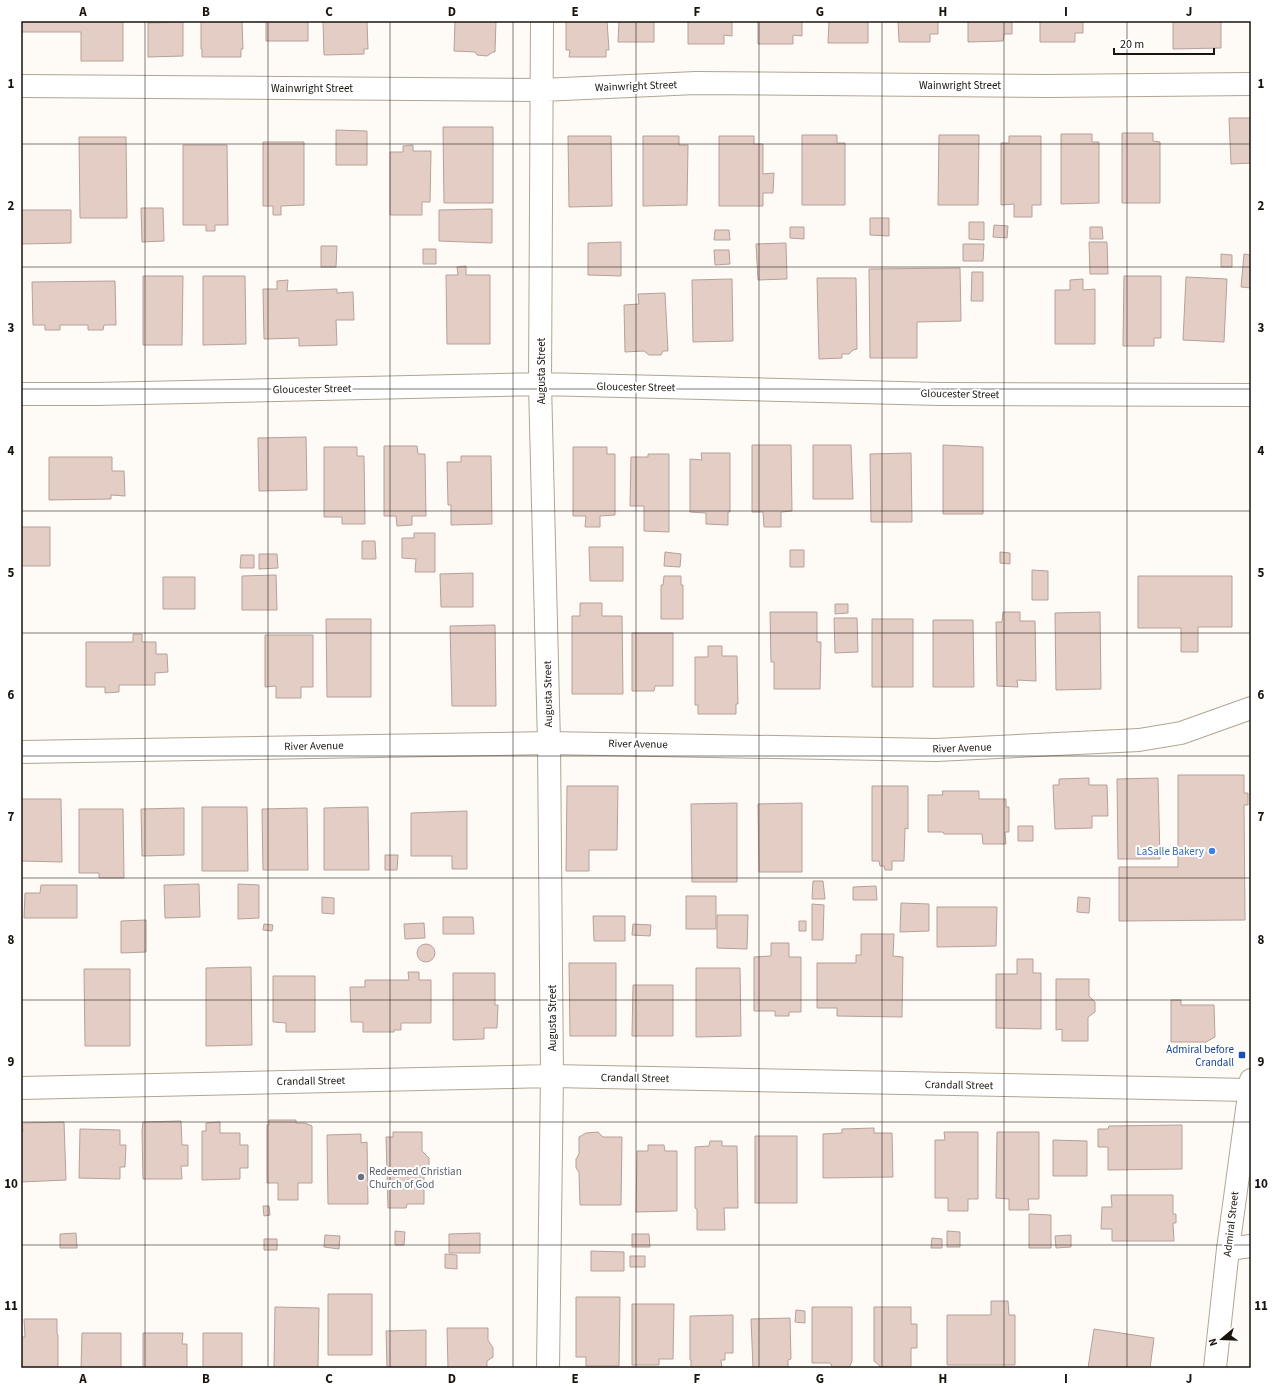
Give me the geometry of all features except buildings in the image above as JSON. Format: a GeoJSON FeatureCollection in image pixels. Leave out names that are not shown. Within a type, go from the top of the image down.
{"type":"FeatureCollection","features":[{"type":"Feature","properties":{"kind":"street","name":"Augusta Street"},"geometry":{"type":"LineString","coordinates":[[542,21],[540,384],[549,743],[552,1076],[548,1368]]}},
{"type":"Feature","properties":{"kind":"street","name":"Wainwright Street"},"geometry":{"type":"LineString","coordinates":[[21,86],[541,90],[696,83],[1040,86],[1251,84]]}},
{"type":"Feature","properties":{"kind":"street","name":"Gloucester Street"},"geometry":{"type":"LineString","coordinates":[[21,394],[96,394],[540,384],[939,394],[1251,395]]}},
{"type":"Feature","properties":{"kind":"street","name":"River Avenue"},"geometry":{"type":"LineString","coordinates":[[21,752],[549,743],[936,750],[1139,740],[1181,732],[1251,708]]}},
{"type":"Feature","properties":{"kind":"street","name":"Crandall Street"},"geometry":{"type":"LineString","coordinates":[[21,1088],[552,1076],[1250,1085]]}},
{"type":"Feature","properties":{"kind":"street","name":"Admiral Street"},"geometry":{"type":"LineString","coordinates":[[1215,1368],[1228,1249],[1250,1085]]}},
{"type":"Feature","properties":{"kind":"street"},"geometry":{"type":"LineString","coordinates":[[1228,1249],[1251,1246]]}},
{"type":"Feature","properties":{"kind":"place","name":"LaSalle Bakery"},"geometry":{"type":"Point","coordinates":[1212,851]}},
{"type":"Feature","properties":{"kind":"place","name":"Admiral before Crandall"},"geometry":{"type":"Point","coordinates":[1242,1055]}},
{"type":"Feature","properties":{"kind":"place","name":"Redeemed Christian Church of God"},"geometry":{"type":"Point","coordinates":[361,1177]}}]}
